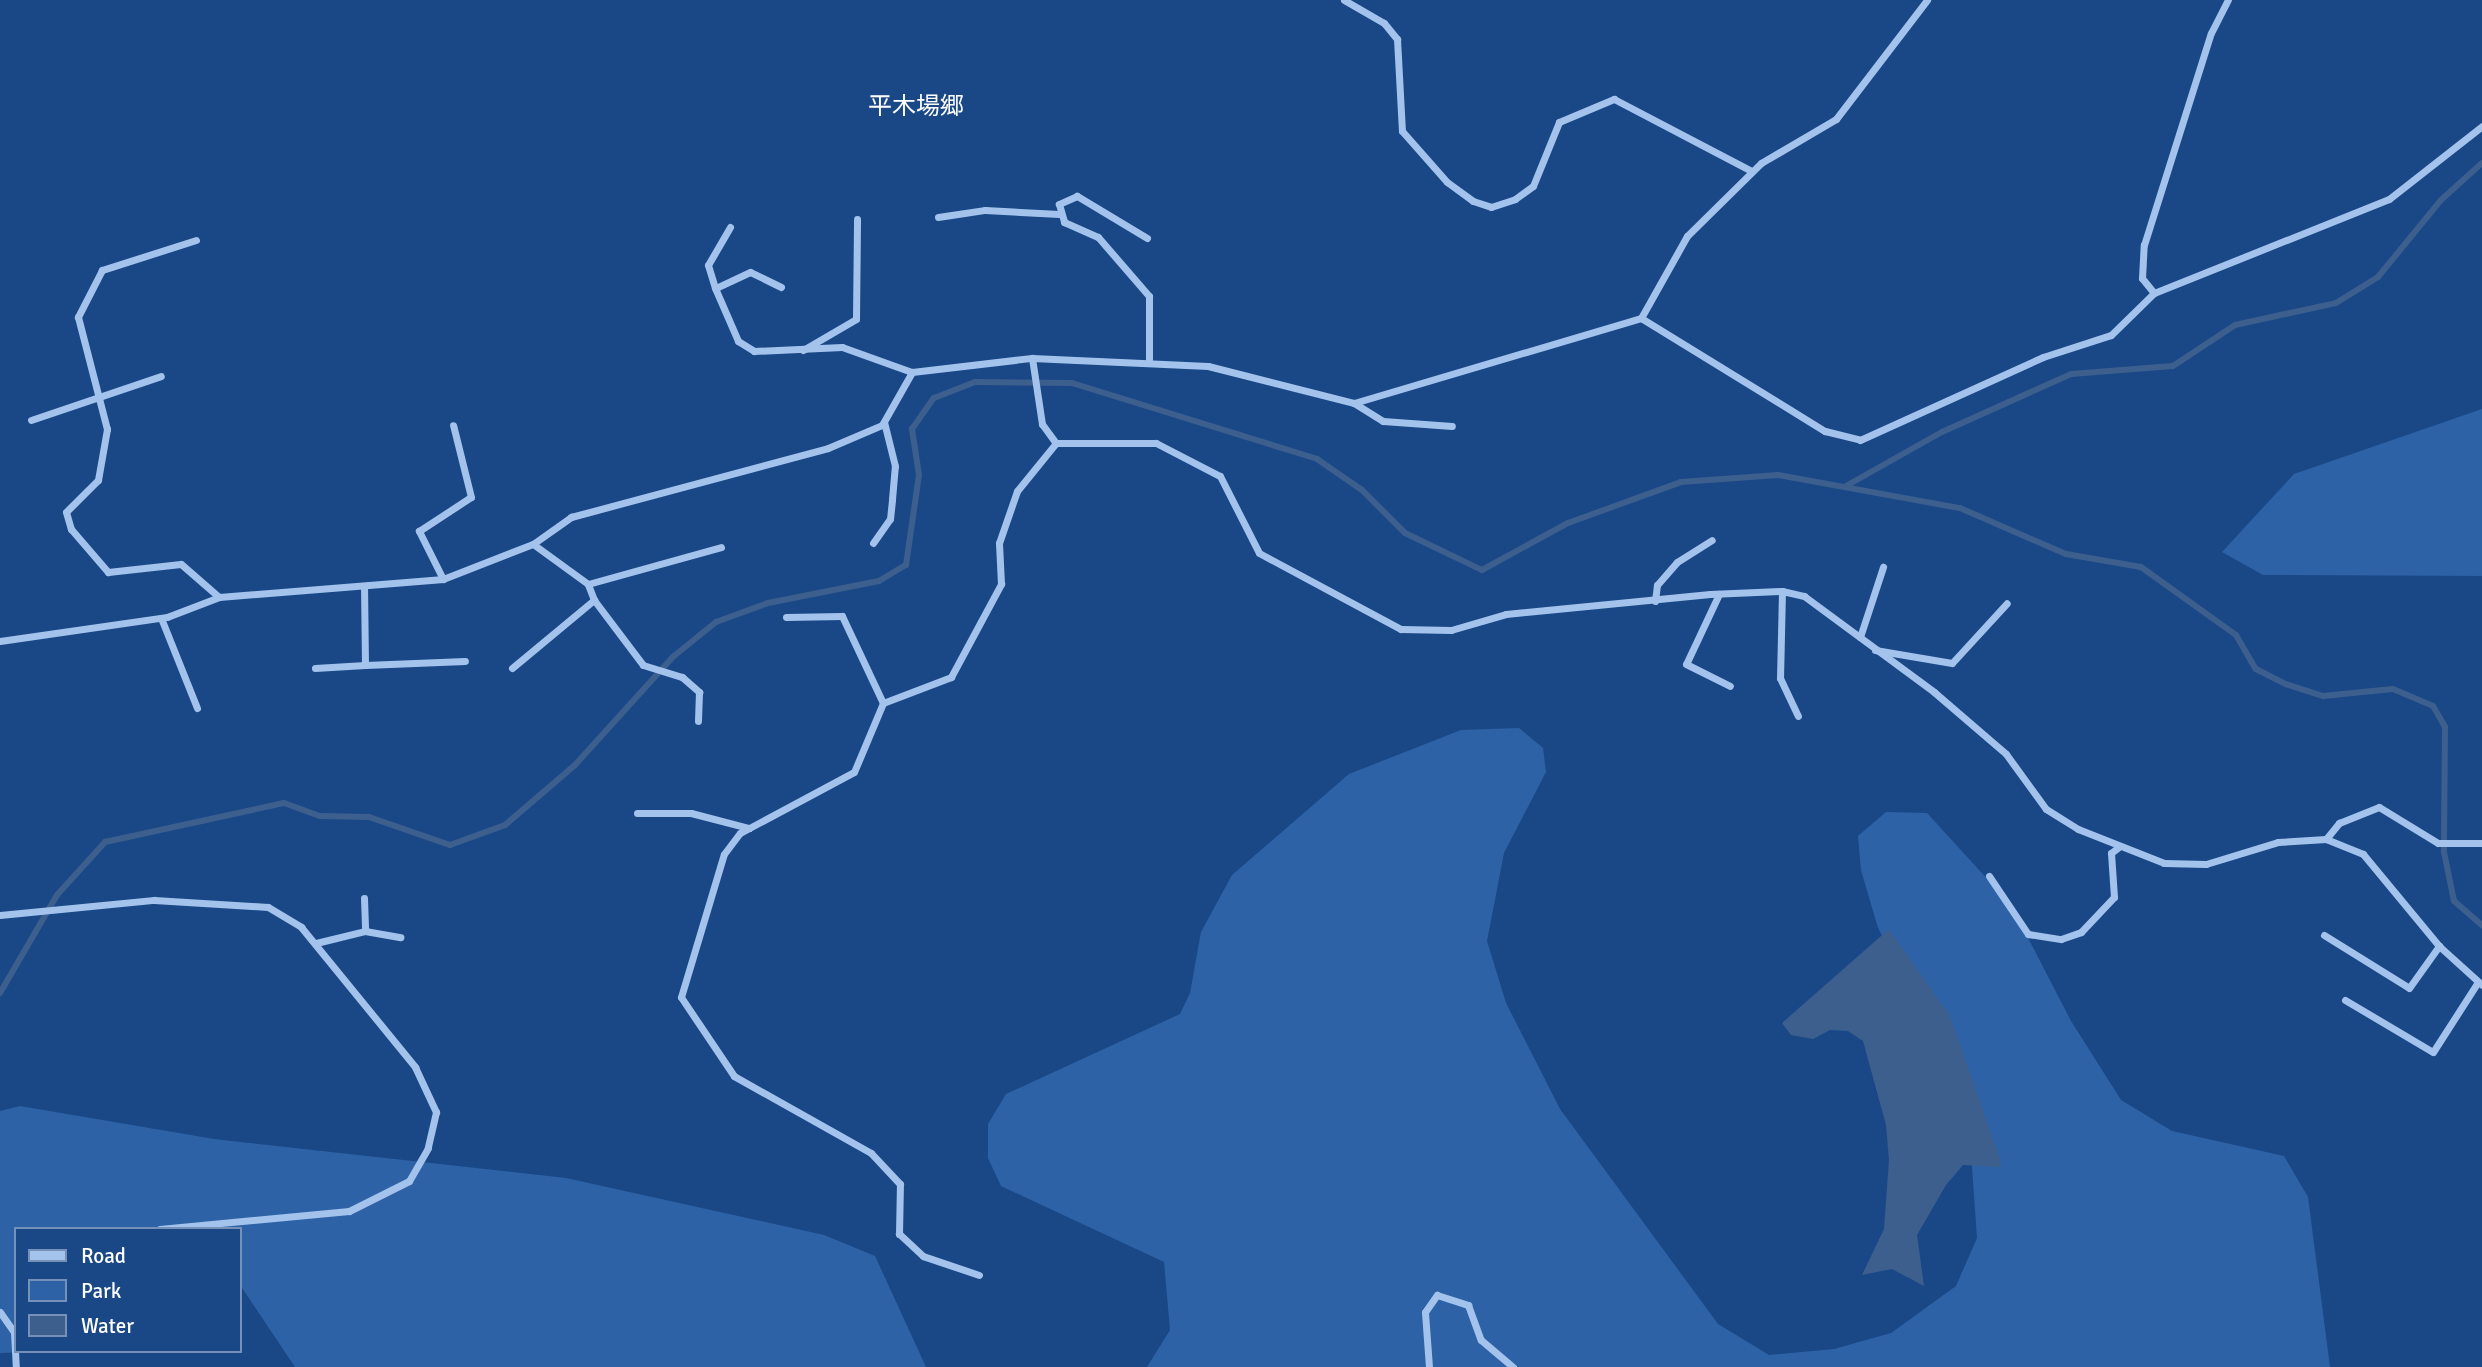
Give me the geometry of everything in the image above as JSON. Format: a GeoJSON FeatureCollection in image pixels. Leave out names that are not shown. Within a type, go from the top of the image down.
{"type":"FeatureCollection","features":[{"type":"Feature","properties":{"kind":"street"},"geometry":{"type":"LineString","coordinates":[[1344,0],[1384,23],[1397,40],[1402,131],[1447,182],[1473,201],[1491,207],[1515,199],[1533,186],[1559,122],[1614,99],[1752,171]]}},
{"type":"Feature","properties":{"kind":"street"},"geometry":{"type":"LineString","coordinates":[[1354,403],[1641,318],[1687,236],[1752,171],[1836,119],[1927,0]]}},
{"type":"Feature","properties":{"kind":"street"},"geometry":{"type":"LineString","coordinates":[[2154,293],[2142,278],[2144,245],[2211,33],[2228,0]]}},
{"type":"Feature","properties":{"kind":"street"},"geometry":{"type":"LineString","coordinates":[[1641,318],[1825,431],[1860,440],[2043,357],[2111,335],[2154,293],[2389,199],[2482,126]]}},
{"type":"Feature","properties":{"kind":"street"},"geometry":{"type":"LineString","coordinates":[[1059,214],[1065,197],[1077,196],[1147,238]]}},
{"type":"Feature","properties":{"kind":"street"},"geometry":{"type":"LineString","coordinates":[[938,217],[985,210],[1059,214],[1098,237],[1149,296],[1149,359]]}},
{"type":"Feature","properties":{"kind":"street"},"geometry":{"type":"LineString","coordinates":[[803,350],[856,318],[858,219]]}},
{"type":"Feature","properties":{"kind":"street"},"geometry":{"type":"LineString","coordinates":[[730,228],[708,265],[738,341],[754,351],[842,347],[912,372],[1032,358],[1149,359],[1209,366],[1354,403],[1383,421],[1452,426]]}},
{"type":"Feature","properties":{"kind":"street"},"geometry":{"type":"LineString","coordinates":[[196,240],[102,270],[78,317],[107,429],[98,480],[66,512],[71,529],[108,572],[181,564],[219,597]]}},
{"type":"Feature","properties":{"kind":"street"},"geometry":{"type":"LineString","coordinates":[[715,288],[750,272],[781,287]]}},
{"type":"Feature","properties":{"kind":"street"},"geometry":{"type":"LineString","coordinates":[[1032,358],[1035,397],[1042,425],[1056,443]]}},
{"type":"Feature","properties":{"kind":"street"},"geometry":{"type":"LineString","coordinates":[[0,641],[161,618],[219,597],[443,579],[533,544],[571,517],[828,448],[884,421],[912,372]]}},
{"type":"Feature","properties":{"kind":"street"},"geometry":{"type":"LineString","coordinates":[[31,420],[161,376]]}},
{"type":"Feature","properties":{"kind":"street"},"geometry":{"type":"LineString","coordinates":[[873,543],[890,519],[895,466],[884,421]]}},
{"type":"Feature","properties":{"kind":"street"},"geometry":{"type":"LineString","coordinates":[[443,579],[419,531],[471,497],[453,425]]}},
{"type":"Feature","properties":{"kind":"street"},"geometry":{"type":"LineString","coordinates":[[1056,443],[1156,443],[1220,476],[1259,553],[1401,629],[1451,630],[1506,614],[1719,594],[1782,591],[1804,596],[1860,637],[2006,754],[2046,810],[2120,846],[2164,863],[2206,864],[2278,842],[2326,839],[2363,854],[2439,946],[2480,984],[2433,1052],[2345,1000]]}},
{"type":"Feature","properties":{"kind":"street"},"geometry":{"type":"LineString","coordinates":[[979,1275],[923,1256],[899,1234],[900,1184],[871,1153],[734,1076],[681,996],[724,854],[750,828],[854,772],[883,703],[951,677],[1001,584],[999,543],[1017,491],[1056,443]]}},
{"type":"Feature","properties":{"kind":"street"},"geometry":{"type":"LineString","coordinates":[[1655,601],[1657,585],[1677,562],[1713,540]]}},
{"type":"Feature","properties":{"kind":"street"},"geometry":{"type":"LineString","coordinates":[[533,544],[588,584],[594,600],[649,667],[676,675],[699,692],[698,721]]}},
{"type":"Feature","properties":{"kind":"street"},"geometry":{"type":"LineString","coordinates":[[588,584],[721,547]]}},
{"type":"Feature","properties":{"kind":"street"},"geometry":{"type":"LineString","coordinates":[[1860,637],[1883,568]]}},
{"type":"Feature","properties":{"kind":"street"},"geometry":{"type":"LineString","coordinates":[[364,586],[365,665]]}},
{"type":"Feature","properties":{"kind":"street"},"geometry":{"type":"LineString","coordinates":[[1782,591],[1780,678],[1798,716]]}},
{"type":"Feature","properties":{"kind":"street"},"geometry":{"type":"LineString","coordinates":[[1719,594],[1686,664],[1730,686]]}},
{"type":"Feature","properties":{"kind":"street"},"geometry":{"type":"LineString","coordinates":[[512,668],[594,600]]}},
{"type":"Feature","properties":{"kind":"street"},"geometry":{"type":"LineString","coordinates":[[1875,650],[1952,663],[2007,603]]}},
{"type":"Feature","properties":{"kind":"street"},"geometry":{"type":"LineString","coordinates":[[786,617],[842,617],[883,703]]}},
{"type":"Feature","properties":{"kind":"street"},"geometry":{"type":"LineString","coordinates":[[161,618],[197,709]]}},
{"type":"Feature","properties":{"kind":"street"},"geometry":{"type":"LineString","coordinates":[[315,668],[465,661]]}},
{"type":"Feature","properties":{"kind":"street"},"geometry":{"type":"LineString","coordinates":[[2326,839],[2339,823],[2379,807],[2438,843],[2482,843]]}},
{"type":"Feature","properties":{"kind":"street"},"geometry":{"type":"LineString","coordinates":[[637,813],[691,813],[750,828]]}},
{"type":"Feature","properties":{"kind":"street"},"geometry":{"type":"LineString","coordinates":[[1989,876],[2028,934],[2061,939],[2081,932],[2114,897],[2110,853],[2120,846]]}},
{"type":"Feature","properties":{"kind":"street"},"geometry":{"type":"LineString","coordinates":[[364,898],[365,931]]}},
{"type":"Feature","properties":{"kind":"street"},"geometry":{"type":"LineString","coordinates":[[0,915],[154,900],[268,907],[316,943],[415,1067],[436,1112],[428,1148],[409,1181],[349,1211],[181,1227]]}},
{"type":"Feature","properties":{"kind":"street"},"geometry":{"type":"LineString","coordinates":[[316,943],[365,931],[400,937]]}},
{"type":"Feature","properties":{"kind":"street"},"geometry":{"type":"LineString","coordinates":[[2324,935],[2409,988],[2439,946]]}},
{"type":"Feature","properties":{"kind":"street"},"geometry":{"type":"LineString","coordinates":[[1429,1367],[1425,1312],[1437,1295],[1468,1305],[1481,1340],[1513,1367]]}},
{"type":"Feature","properties":{"kind":"street"},"geometry":{"type":"LineString","coordinates":[[0,1312],[14,1330]]}},
{"type":"Feature","properties":{"kind":"green space"},"geometry":{"type":"Polygon","coordinates":[[[2482,409],[2482,576],[2263,575],[2222,552],[2294,474],[2482,409]]]}},
{"type":"Feature","properties":{"kind":"green space"},"geometry":{"type":"Polygon","coordinates":[[[1519,728],[1543,748],[1546,772],[1504,853],[1487,941],[1506,1003],[1560,1109],[1718,1324],[1769,1355],[1834,1349],[1891,1333],[1956,1286],[1977,1238],[1971,1153],[1911,989],[1878,928],[1861,870],[1858,836],[1886,812],[1927,813],[2011,905],[2071,1021],[2121,1100],[2172,1131],[2284,1156],[2308,1197],[2330,1367],[1147,1367],[1170,1330],[1164,1262],[1001,1186],[988,1158],[988,1124],[1006,1094],[1180,1014],[1190,993],[1201,932],[1232,875],[1349,774],[1461,730],[1519,728]]]}},
{"type":"Feature","properties":{"kind":"green space"},"geometry":{"type":"Polygon","coordinates":[[[20,1106],[214,1139],[566,1178],[824,1235],[875,1256],[926,1367],[295,1367],[242,1288],[242,1227],[14,1227],[14,1353],[0,1353],[0,1111],[20,1106]]]}},
{"type":"Feature","properties":{"kind":"water"},"geometry":{"type":"Polygon","coordinates":[[[1889,929],[1950,1016],[2001,1162],[2000,1167],[1963,1165],[1946,1185],[1917,1235],[1924,1286],[1892,1269],[1862,1275],[1884,1229],[1889,1160],[1886,1125],[1863,1041],[1848,1031],[1830,1030],[1813,1039],[1791,1035],[1782,1023],[1889,929]]]}},
{"type":"Feature","properties":{"kind":"waterway"},"geometry":{"type":"LineString","coordinates":[[1846,486],[1942,432],[2071,374],[2173,366],[2235,325],[2336,303],[2378,277],[2441,200],[2482,163]]}},
{"type":"Feature","properties":{"kind":"waterway"},"geometry":{"type":"LineString","coordinates":[[0,993],[57,895],[105,842],[284,803],[320,816],[369,817],[450,845],[505,825],[575,765],[674,656],[716,622],[768,603],[879,581],[906,565],[919,475],[912,429],[934,398],[975,382],[1072,383],[1317,459],[1362,490],[1405,533],[1482,570],[1568,523],[1681,482],[1778,475],[1960,508],[2066,554],[2141,567],[2236,635],[2256,669],[2286,684],[2323,696],[2393,689],[2433,706],[2445,727],[2444,852],[2454,901],[2482,925]]}},
{"type":"Feature","properties":{"kind":"district","name":"平木場郷"},"geometry":{"type":"Point","coordinates":[916,107]}}]}
